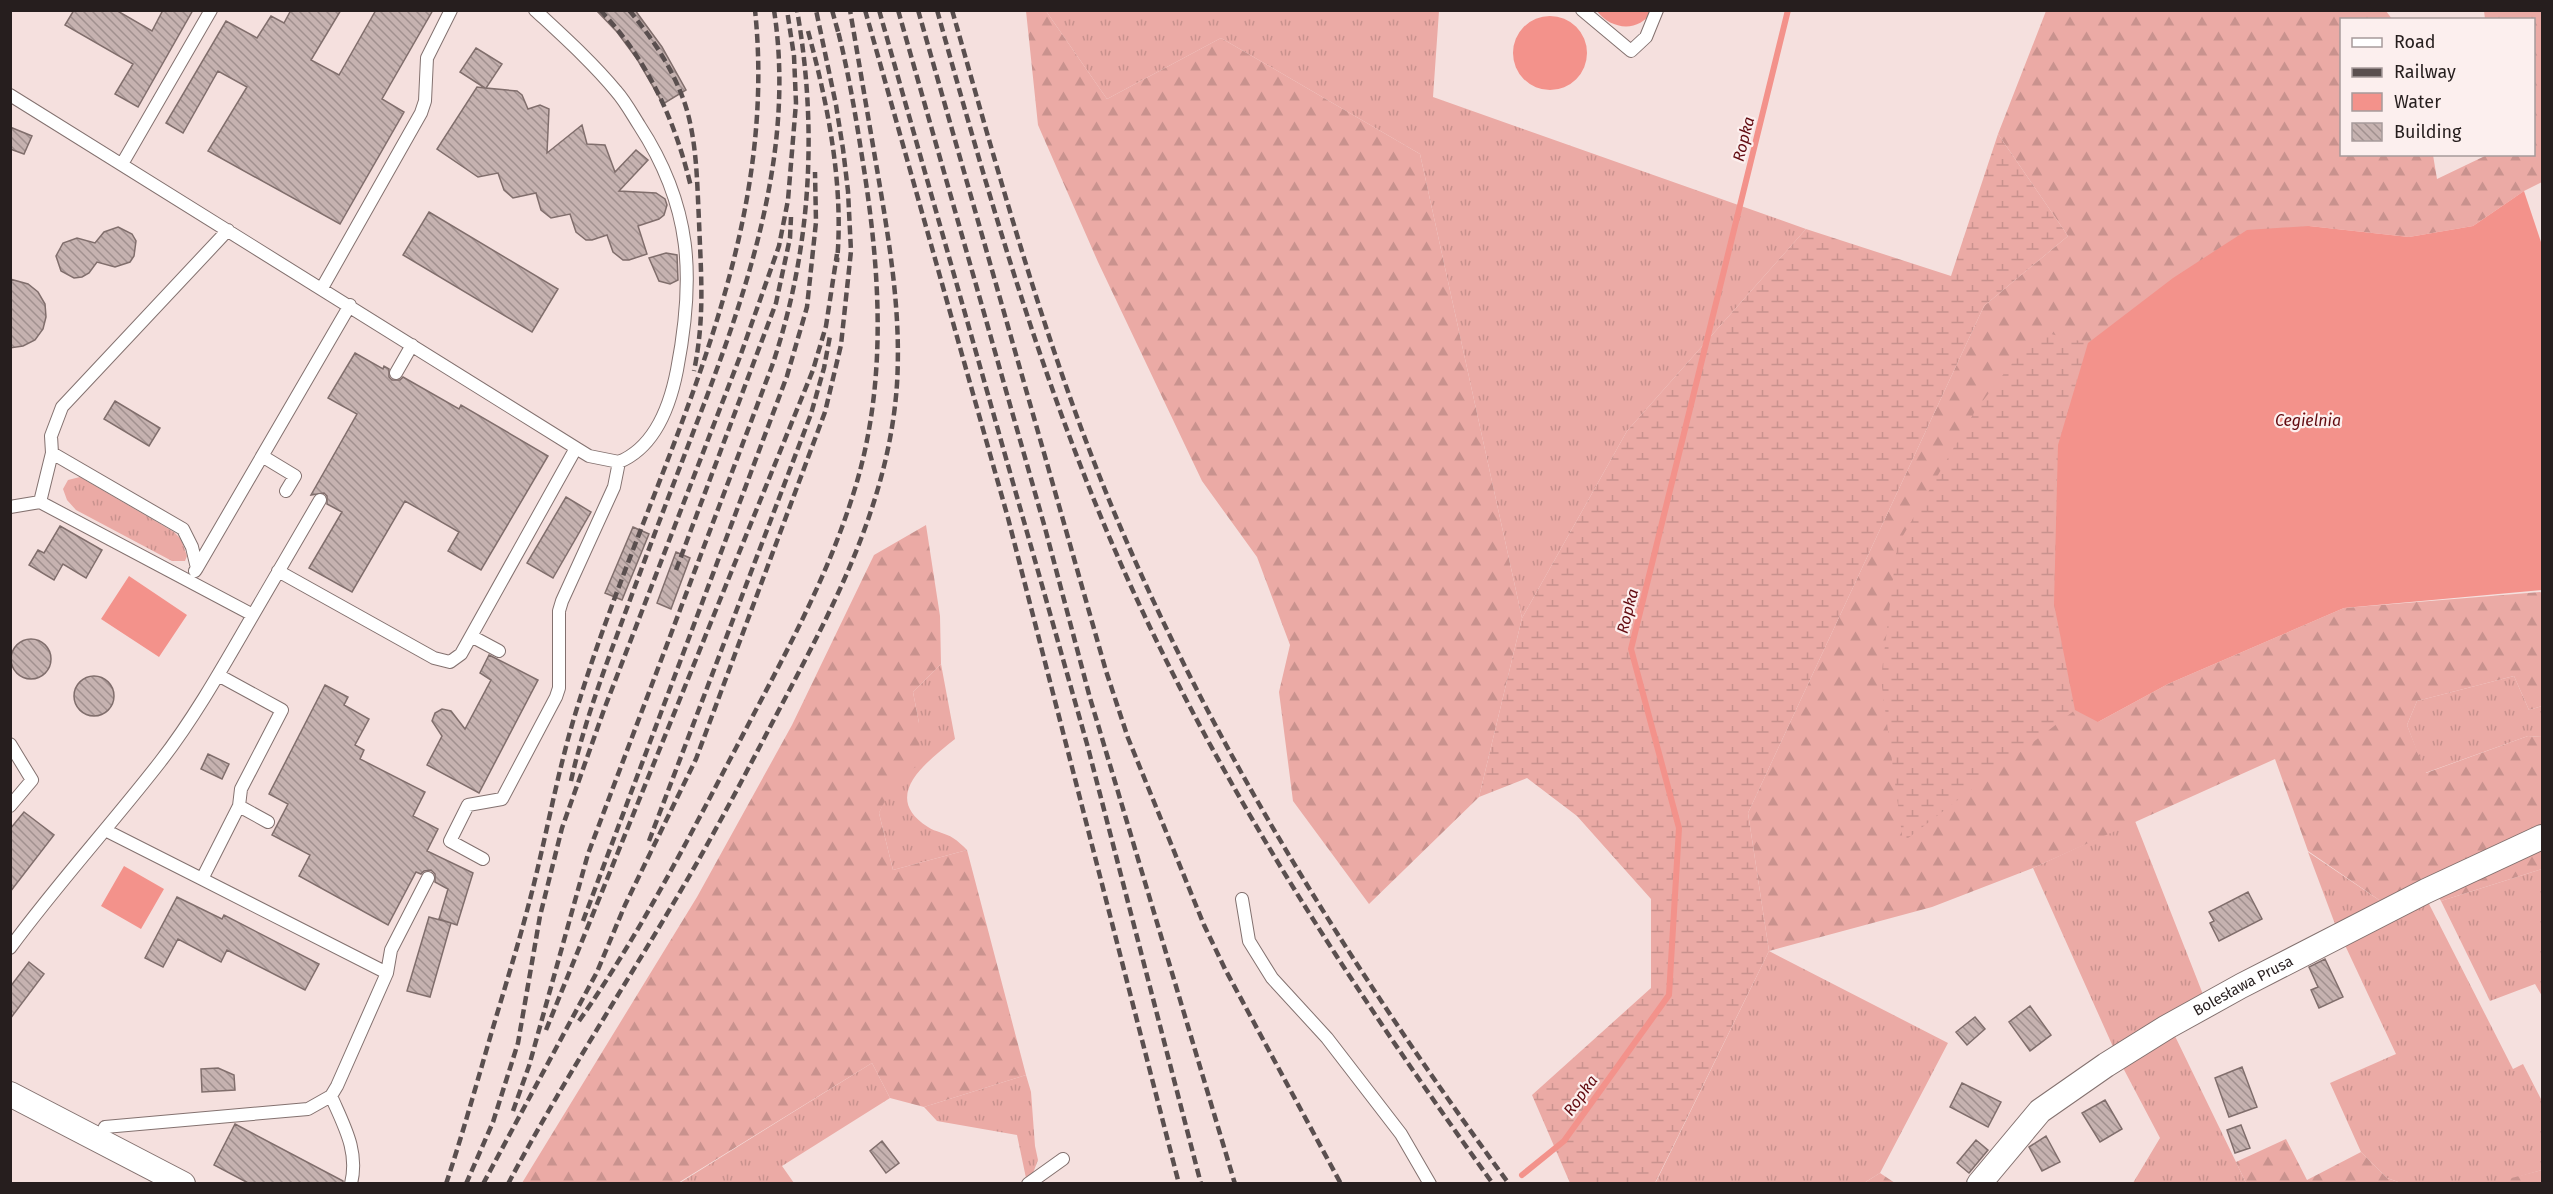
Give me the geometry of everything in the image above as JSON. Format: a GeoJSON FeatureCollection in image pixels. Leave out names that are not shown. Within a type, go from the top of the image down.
{"type":"FeatureCollection","features":[{"type":"Feature","properties":{"kind":"street","name":"Bolesława Prusa"},"geometry":{"type":"LineString","coordinates":[[1979,1184],[2040,1111],[2146,1040],[2252,980],[2426,891],[2542,837]]}},
{"type":"Feature","properties":{"kind":"street"},"geometry":{"type":"LineString","coordinates":[[10,1094],[183,1184]]}},
{"type":"Feature","properties":{"kind":"lane"},"geometry":{"type":"LineString","coordinates":[[122,164],[211,10]]}},
{"type":"Feature","properties":{"kind":"lane"},"geometry":{"type":"LineString","coordinates":[[322,288],[421,112],[425,101],[427,58],[451,10]]}},
{"type":"Feature","properties":{"kind":"lane"},"geometry":{"type":"LineString","coordinates":[[10,95],[589,456],[619,462],[640,450],[653,434],[673,392],[686,322],[688,267],[681,219],[665,171],[617,92],[535,10]]}},
{"type":"Feature","properties":{"kind":"lane"},"geometry":{"type":"LineString","coordinates":[[1582,10],[1631,51],[1646,37],[1657,10]]}},
{"type":"Feature","properties":{"kind":"lane"},"geometry":{"type":"LineString","coordinates":[[40,502],[52,453],[51,436],[62,407],[228,230]]}},
{"type":"Feature","properties":{"kind":"lane"},"geometry":{"type":"LineString","coordinates":[[190,581],[350,306]]}},
{"type":"Feature","properties":{"kind":"lane"},"geometry":{"type":"LineString","coordinates":[[396,373],[412,345]]}},
{"type":"Feature","properties":{"kind":"lane"},"geometry":{"type":"LineString","coordinates":[[279,571],[442,661],[450,662],[462,654],[576,448]]}},
{"type":"Feature","properties":{"kind":"lane"},"geometry":{"type":"LineString","coordinates":[[52,453],[183,529],[192,547],[197,568]]}},
{"type":"Feature","properties":{"kind":"lane"},"geometry":{"type":"LineString","coordinates":[[262,456],[295,476],[286,490]]}},
{"type":"Feature","properties":{"kind":"lane"},"geometry":{"type":"LineString","coordinates":[[483,859],[450,841],[468,805],[502,799],[556,697],[559,688],[559,611],[615,487],[619,462]]}},
{"type":"Feature","properties":{"kind":"lane"},"geometry":{"type":"LineString","coordinates":[[10,948],[161,761],[218,675],[320,500]]}},
{"type":"Feature","properties":{"kind":"lane"},"geometry":{"type":"LineString","coordinates":[[10,507],[40,502],[253,615]]}},
{"type":"Feature","properties":{"kind":"lane"},"geometry":{"type":"LineString","coordinates":[[471,636],[498,651]]}},
{"type":"Feature","properties":{"kind":"lane"},"geometry":{"type":"LineString","coordinates":[[202,879],[239,806],[241,789],[282,710],[218,675]]}},
{"type":"Feature","properties":{"kind":"lane"},"geometry":{"type":"LineString","coordinates":[[10,744],[32,780],[10,806]]}},
{"type":"Feature","properties":{"kind":"lane"},"geometry":{"type":"LineString","coordinates":[[239,806],[268,822]]}},
{"type":"Feature","properties":{"kind":"lane"},"geometry":{"type":"LineString","coordinates":[[105,830],[387,973]]}},
{"type":"Feature","properties":{"kind":"lane"},"geometry":{"type":"LineString","coordinates":[[99,1139],[105,1127],[308,1108],[331,1096],[387,973],[391,950],[428,878]]}},
{"type":"Feature","properties":{"kind":"lane"},"geometry":{"type":"LineString","coordinates":[[1242,898],[1249,941],[1272,978],[1327,1038],[1401,1134],[1430,1184]]}},
{"type":"Feature","properties":{"kind":"lane"},"geometry":{"type":"LineString","coordinates":[[331,1096],[352,1144],[355,1167],[351,1184]]}},
{"type":"Feature","properties":{"kind":"lane"},"geometry":{"type":"LineString","coordinates":[[1028,1184],[1063,1160]]}},
{"type":"Feature","properties":{"kind":"green space"},"geometry":{"type":"Polygon","coordinates":[[[1026,11],[1046,11],[1107,99],[1221,38],[1420,154],[1522,618],[1479,797],[1369,904],[1293,801],[1279,692],[1290,645],[1257,557],[1202,481],[1098,262],[1038,125],[1026,11]]]}},
{"type":"Feature","properties":{"kind":"green space"},"geometry":{"type":"Polygon","coordinates":[[[1046,11],[1439,11],[1433,97],[1806,229],[1627,431],[1522,618],[1420,154],[1221,38],[1107,99],[1046,11]]]}},
{"type":"Feature","properties":{"kind":"green space"},"geometry":{"type":"Polygon","coordinates":[[[2046,11],[2386,11],[2391,18],[2340,18],[2340,156],[2433,156],[2437,179],[2485,156],[2535,156],[2535,18],[2485,18],[2484,11],[2542,11],[2542,182],[2524,191],[2473,226],[2409,237],[2309,226],[2098,722],[2168,684],[2344,608],[2540,592],[2542,593],[2542,706],[2529,710],[2514,676],[2417,701],[2407,725],[2426,773],[2528,736],[2542,737],[2542,826],[2382,902],[2308,851],[2275,759],[2033,868],[1932,907],[1769,951],[1748,813],[1984,306],[2068,236],[1998,134],[2046,11]]]}},
{"type":"Feature","properties":{"kind":"green space"},"geometry":{"type":"Polygon","coordinates":[[[1998,134],[2068,236],[1984,306],[1748,813],[1769,951],[1655,1183],[1570,1183],[1532,1095],[1651,988],[1651,899],[1577,816],[1527,778],[1479,797],[1522,618],[1627,431],[1806,229],[1951,276],[1998,134]]]}},
{"type":"Feature","properties":{"kind":"green space"},"geometry":{"type":"Polygon","coordinates":[[[2051,334],[2088,343],[2058,446],[2054,604],[2075,710],[1903,842],[1881,679],[1897,546],[1975,411],[2016,358],[2051,334]]]}},
{"type":"Feature","properties":{"kind":"green space"},"geometry":{"type":"Polygon","coordinates":[[[80,477],[174,532],[181,539],[187,556],[185,561],[172,561],[76,510],[67,500],[63,489],[68,480],[80,477]]]}},
{"type":"Feature","properties":{"kind":"green space"},"geometry":{"type":"Polygon","coordinates":[[[926,525],[940,616],[941,664],[913,692],[919,723],[920,765],[897,777],[879,813],[893,870],[967,850],[1026,1075],[924,1107],[890,1098],[872,1063],[678,1183],[522,1183],[697,897],[792,725],[874,555],[926,525]]]}},
{"type":"Feature","properties":{"kind":"green space"},"geometry":{"type":"Polygon","coordinates":[[[941,664],[955,739],[932,758],[913,780],[908,791],[908,803],[914,815],[928,827],[950,836],[967,850],[893,870],[879,813],[919,723],[913,692],[941,664]]]}},
{"type":"Feature","properties":{"kind":"green space"},"geometry":{"type":"Polygon","coordinates":[[[2514,676],[2529,710],[2542,706],[2542,737],[2528,736],[2425,773],[2407,725],[2417,701],[2514,676]]]}},
{"type":"Feature","properties":{"kind":"green space"},"geometry":{"type":"Polygon","coordinates":[[[2135,821],[2204,997],[2114,1049],[2033,868],[2135,821]]]}},
{"type":"Feature","properties":{"kind":"green space"},"geometry":{"type":"Polygon","coordinates":[[[2542,843],[2542,869],[2441,901],[2435,892],[2542,843]]]}},
{"type":"Feature","properties":{"kind":"green space"},"geometry":{"type":"Polygon","coordinates":[[[2308,852],[2382,902],[2335,924],[2308,852]]]}},
{"type":"Feature","properties":{"kind":"green space"},"geometry":{"type":"Polygon","coordinates":[[[2542,869],[2542,996],[2535,984],[2490,1001],[2441,901],[2542,869]]]}},
{"type":"Feature","properties":{"kind":"green space"},"geometry":{"type":"Polygon","coordinates":[[[2423,899],[2429,904],[2513,1069],[2523,1064],[2542,1101],[2542,1170],[2493,1184],[2401,1183],[2387,1178],[2361,1152],[2330,1083],[2396,1054],[2343,941],[2423,899]]]}},
{"type":"Feature","properties":{"kind":"green space"},"geometry":{"type":"Polygon","coordinates":[[[1769,951],[1948,1043],[1880,1173],[1864,1183],[1655,1184],[1769,951]]]}},
{"type":"Feature","properties":{"kind":"green space"},"geometry":{"type":"Polygon","coordinates":[[[2173,1032],[2246,1183],[2133,1183],[2160,1138],[2121,1064],[2173,1032]]]}},
{"type":"Feature","properties":{"kind":"green space"},"geometry":{"type":"Polygon","coordinates":[[[872,1063],[890,1098],[782,1166],[794,1183],[678,1184],[872,1063]]]}},
{"type":"Feature","properties":{"kind":"green space"},"geometry":{"type":"Polygon","coordinates":[[[1026,1075],[1031,1092],[1038,1160],[1033,1173],[1026,1178],[1017,1135],[937,1121],[924,1107],[1026,1075]]]}},
{"type":"Feature","properties":{"kind":"green space"},"geometry":{"type":"Polygon","coordinates":[[[2286,1139],[2307,1180],[2361,1152],[2387,1178],[2401,1183],[2246,1183],[2236,1162],[2286,1139]]]}},
{"type":"Feature","properties":{"kind":"green space"},"geometry":{"type":"Polygon","coordinates":[[[2542,1170],[2542,1183],[2493,1183],[2500,1181],[2542,1170]]]}},
{"type":"Feature","properties":{"kind":"green space"},"geometry":{"type":"Polygon","coordinates":[[[1880,1173],[1895,1183],[1864,1183],[1880,1173]]]}},
{"type":"Feature","properties":{"kind":"water"},"geometry":{"type":"Polygon","coordinates":[[[1597,11],[1652,11],[1640,23],[1625,26],[1610,22],[1597,11]]]}},
{"type":"Feature","properties":{"kind":"water"},"geometry":{"type":"Polygon","coordinates":[[[1543,16],[1557,16],[1571,22],[1581,32],[1587,46],[1587,60],[1581,74],[1571,84],[1557,90],[1543,90],[1529,84],[1519,74],[1513,60],[1513,46],[1519,32],[1529,22],[1543,16]]]}},
{"type":"Feature","properties":{"kind":"water","name":"Cegielnia"},"geometry":{"type":"Polygon","coordinates":[[[2524,191],[2542,245],[2542,590],[2344,608],[2168,684],[2098,722],[2075,710],[2054,604],[2058,445],[2088,343],[2173,278],[2247,230],[2309,226],[2409,237],[2473,226],[2524,191]]]}},
{"type":"Feature","properties":{"kind":"water"},"geometry":{"type":"Polygon","coordinates":[[[129,576],[187,615],[159,657],[101,619],[129,576]]]}},
{"type":"Feature","properties":{"kind":"water"},"geometry":{"type":"Polygon","coordinates":[[[124,866],[164,889],[141,929],[101,906],[124,866]]]}},
{"type":"Feature","properties":{"kind":"building"},"geometry":{"type":"Polygon","coordinates":[[[74,10],[116,10],[152,31],[163,10],[193,10],[138,107],[115,94],[133,64],[65,25],[74,10]]]}},
{"type":"Feature","properties":{"kind":"building"},"geometry":{"type":"Polygon","coordinates":[[[291,10],[341,10],[311,60],[339,75],[376,10],[433,10],[382,99],[404,112],[340,224],[208,151],[247,87],[218,71],[183,133],[166,123],[226,21],[257,38],[271,16],[284,23],[291,10]]]}},
{"type":"Feature","properties":{"kind":"building"},"geometry":{"type":"Polygon","coordinates":[[[596,10],[635,10],[662,47],[686,90],[663,104],[637,59],[617,32],[596,10]]]}},
{"type":"Feature","properties":{"kind":"building"},"geometry":{"type":"Polygon","coordinates":[[[476,48],[502,64],[486,88],[517,91],[522,95],[528,109],[540,105],[549,109],[547,153],[582,125],[587,144],[605,145],[615,172],[636,150],[648,160],[619,191],[656,193],[665,199],[667,205],[664,215],[638,226],[647,254],[623,260],[613,252],[607,235],[586,240],[576,232],[570,214],[551,218],[541,210],[536,193],[513,198],[504,190],[498,173],[478,177],[437,149],[477,87],[485,88],[460,72],[476,48]]]}},
{"type":"Feature","properties":{"kind":"building"},"geometry":{"type":"Polygon","coordinates":[[[10,127],[32,136],[24,154],[10,149],[10,127]]]}},
{"type":"Feature","properties":{"kind":"building"},"geometry":{"type":"Polygon","coordinates":[[[429,212],[558,289],[532,332],[403,255],[429,212]]]}},
{"type":"Feature","properties":{"kind":"building"},"geometry":{"type":"Polygon","coordinates":[[[118,227],[132,234],[136,241],[134,256],[130,262],[115,267],[97,262],[89,273],[82,277],[74,278],[61,271],[56,256],[63,243],[77,238],[95,243],[104,232],[118,227]]]}},
{"type":"Feature","properties":{"kind":"building"},"geometry":{"type":"Polygon","coordinates":[[[666,253],[677,255],[678,280],[670,284],[659,281],[649,258],[666,253]]]}},
{"type":"Feature","properties":{"kind":"building"},"geometry":{"type":"Polygon","coordinates":[[[10,279],[28,284],[38,292],[45,304],[46,317],[43,329],[35,340],[23,346],[10,348],[10,279]]]}},
{"type":"Feature","properties":{"kind":"building"},"geometry":{"type":"Polygon","coordinates":[[[355,353],[383,369],[384,366],[389,369],[389,377],[392,380],[400,380],[403,377],[459,409],[461,405],[548,456],[481,570],[448,551],[459,532],[405,501],[352,592],[309,568],[342,512],[327,504],[327,496],[324,493],[311,495],[357,414],[328,398],[355,353]]]}},
{"type":"Feature","properties":{"kind":"building"},"geometry":{"type":"Polygon","coordinates":[[[115,401],[160,428],[149,446],[104,419],[115,401]]]}},
{"type":"Feature","properties":{"kind":"building"},"geometry":{"type":"Polygon","coordinates":[[[566,497],[591,512],[553,578],[527,563],[566,497]]]}},
{"type":"Feature","properties":{"kind":"building"},"geometry":{"type":"Polygon","coordinates":[[[60,526],[102,550],[86,578],[63,564],[54,580],[29,565],[38,550],[44,553],[60,526]]]}},
{"type":"Feature","properties":{"kind":"building"},"geometry":{"type":"Polygon","coordinates":[[[633,527],[649,534],[622,600],[605,593],[633,527]]]}},
{"type":"Feature","properties":{"kind":"building"},"geometry":{"type":"Polygon","coordinates":[[[676,552],[690,558],[671,609],[657,603],[676,552]]]}},
{"type":"Feature","properties":{"kind":"building"},"geometry":{"type":"Polygon","coordinates":[[[31,639],[45,645],[51,659],[45,673],[31,679],[17,673],[11,659],[17,645],[31,639]]]}},
{"type":"Feature","properties":{"kind":"building"},"geometry":{"type":"Polygon","coordinates":[[[489,655],[538,680],[479,793],[427,765],[442,736],[432,721],[435,713],[442,709],[451,711],[465,729],[491,680],[480,673],[489,655]]]}},
{"type":"Feature","properties":{"kind":"building"},"geometry":{"type":"Polygon","coordinates":[[[94,676],[108,682],[114,696],[108,710],[94,716],[80,710],[74,696],[80,682],[94,676]]]}},
{"type":"Feature","properties":{"kind":"building"},"geometry":{"type":"Polygon","coordinates":[[[325,685],[348,697],[344,705],[369,719],[355,745],[364,750],[360,759],[425,792],[413,816],[438,829],[427,851],[473,873],[457,925],[439,919],[448,889],[435,882],[435,874],[431,870],[421,874],[416,872],[388,925],[299,876],[310,855],[272,835],[288,804],[269,794],[325,685]]]}},
{"type":"Feature","properties":{"kind":"building"},"geometry":{"type":"Polygon","coordinates":[[[208,754],[229,764],[222,779],[201,769],[208,754]]]}},
{"type":"Feature","properties":{"kind":"building"},"geometry":{"type":"Polygon","coordinates":[[[24,812],[54,835],[10,892],[10,829],[24,812]]]}},
{"type":"Feature","properties":{"kind":"building"},"geometry":{"type":"Polygon","coordinates":[[[2248,892],[2262,919],[2219,941],[2210,923],[2214,921],[2209,912],[2248,892]]]}},
{"type":"Feature","properties":{"kind":"building"},"geometry":{"type":"Polygon","coordinates":[[[177,897],[222,919],[224,915],[319,964],[305,990],[227,950],[221,962],[178,939],[163,967],[145,958],[177,897]]]}},
{"type":"Feature","properties":{"kind":"building"},"geometry":{"type":"Polygon","coordinates":[[[429,917],[451,923],[430,997],[407,991],[429,917]]]}},
{"type":"Feature","properties":{"kind":"building"},"geometry":{"type":"Polygon","coordinates":[[[2325,959],[2343,997],[2319,1008],[2311,990],[2318,987],[2309,967],[2325,959]]]}},
{"type":"Feature","properties":{"kind":"building"},"geometry":{"type":"Polygon","coordinates":[[[29,962],[44,974],[10,1019],[10,987],[29,962]]]}},
{"type":"Feature","properties":{"kind":"building"},"geometry":{"type":"Polygon","coordinates":[[[2030,1006],[2051,1035],[2030,1051],[2009,1022],[2030,1006]]]}},
{"type":"Feature","properties":{"kind":"building"},"geometry":{"type":"Polygon","coordinates":[[[1975,1017],[1985,1029],[1967,1045],[1956,1032],[1975,1017]]]}},
{"type":"Feature","properties":{"kind":"building"},"geometry":{"type":"Polygon","coordinates":[[[2242,1067],[2257,1107],[2229,1117],[2215,1078],[2242,1067]]]}},
{"type":"Feature","properties":{"kind":"building"},"geometry":{"type":"Polygon","coordinates":[[[218,1068],[234,1075],[235,1090],[202,1092],[201,1069],[218,1068]]]}},
{"type":"Feature","properties":{"kind":"building"},"geometry":{"type":"Polygon","coordinates":[[[1962,1083],[2001,1102],[1988,1127],[1950,1107],[1962,1083]]]}},
{"type":"Feature","properties":{"kind":"building"},"geometry":{"type":"Polygon","coordinates":[[[2105,1100],[2122,1129],[2100,1142],[2082,1113],[2105,1100]]]}},
{"type":"Feature","properties":{"kind":"building"},"geometry":{"type":"Polygon","coordinates":[[[235,1124],[343,1181],[343,1184],[250,1184],[214,1165],[235,1124]]]}},
{"type":"Feature","properties":{"kind":"building"},"geometry":{"type":"Polygon","coordinates":[[[2241,1125],[2250,1148],[2235,1153],[2227,1130],[2241,1125]]]}},
{"type":"Feature","properties":{"kind":"building"},"geometry":{"type":"Polygon","coordinates":[[[2046,1136],[2060,1162],[2042,1171],[2029,1147],[2046,1136]]]}},
{"type":"Feature","properties":{"kind":"building"},"geometry":{"type":"Polygon","coordinates":[[[1976,1140],[1988,1150],[1969,1173],[1957,1163],[1976,1140]]]}},
{"type":"Feature","properties":{"kind":"building"},"geometry":{"type":"Polygon","coordinates":[[[882,1141],[899,1163],[886,1173],[870,1151],[882,1141]]]}},
{"type":"Feature","properties":{"kind":"waterway","name":"Ropka"},"geometry":{"type":"LineString","coordinates":[[1522,1175],[1564,1141],[1669,995],[1679,828],[1631,649],[1788,10]]}},
{"type":"Feature","properties":{"kind":"railway"},"geometry":{"type":"LineString","coordinates":[[600,10],[632,49],[658,92],[677,138],[691,187]]}},
{"type":"Feature","properties":{"kind":"railway"},"geometry":{"type":"LineString","coordinates":[[629,10],[654,43],[675,79],[685,104],[692,132],[697,177],[701,260],[700,332],[694,371]]}},
{"type":"Feature","properties":{"kind":"railway"},"geometry":{"type":"LineString","coordinates":[[446,1184],[524,923],[578,705],[607,620],[672,450],[729,279],[748,191],[758,102],[755,10]]}},
{"type":"Feature","properties":{"kind":"railway"},"geometry":{"type":"LineString","coordinates":[[571,781],[582,737],[603,672],[721,357],[752,260],[764,211],[779,111],[779,61],[774,10]]}},
{"type":"Feature","properties":{"kind":"railway"},"geometry":{"type":"LineString","coordinates":[[466,1184],[493,1122],[518,1043],[540,916],[562,828],[605,707],[741,354],[779,246],[788,200],[796,103],[794,56],[787,10]]}},
{"type":"Feature","properties":{"kind":"railway"},"geometry":{"type":"LineString","coordinates":[[513,1111],[529,1066],[588,854],[772,366],[785,323],[803,234],[809,145],[804,55],[797,10]]}},
{"type":"Feature","properties":{"kind":"railway"},"geometry":{"type":"LineString","coordinates":[[483,1184],[597,972],[625,905],[696,759],[825,412],[841,345],[851,251],[843,149],[816,10]]}},
{"type":"Feature","properties":{"kind":"railway"},"geometry":{"type":"LineString","coordinates":[[832,10],[840,39]]}},
{"type":"Feature","properties":{"kind":"railway"},"geometry":{"type":"LineString","coordinates":[[508,1184],[571,1073],[693,869],[801,668],[856,551],[883,470],[892,428],[897,384],[898,334],[888,236],[850,10]]}},
{"type":"Feature","properties":{"kind":"railway"},"geometry":{"type":"LineString","coordinates":[[865,10],[1008,518],[1179,1184]]}},
{"type":"Feature","properties":{"kind":"railway"},"geometry":{"type":"LineString","coordinates":[[879,10],[1087,744],[1201,1184]]}},
{"type":"Feature","properties":{"kind":"railway"},"geometry":{"type":"LineString","coordinates":[[898,10],[1045,528],[1090,698],[1235,1184]]}},
{"type":"Feature","properties":{"kind":"railway"},"geometry":{"type":"LineString","coordinates":[[918,10],[1106,671],[1128,738],[1204,925],[1225,969],[1341,1184]]}},
{"type":"Feature","properties":{"kind":"railway"},"geometry":{"type":"LineString","coordinates":[[937,10],[975,145],[1037,345],[1111,541],[1150,626],[1192,710],[1284,873],[1386,1031],[1493,1184]]}},
{"type":"Feature","properties":{"kind":"railway"},"geometry":{"type":"LineString","coordinates":[[952,10],[1053,349],[1102,482],[1168,631],[1254,796],[1301,876],[1402,1032],[1509,1184]]}},
{"type":"Feature","properties":{"kind":"railway"},"geometry":{"type":"LineString","coordinates":[[808,31],[833,145],[839,233],[837,262]]}},
{"type":"Feature","properties":{"kind":"railway"},"geometry":{"type":"LineString","coordinates":[[579,1021],[622,955],[662,887],[783,657],[840,533],[863,459],[876,375],[877,291],[863,163],[838,31]]}},
{"type":"Feature","properties":{"kind":"railway"},"geometry":{"type":"LineString","coordinates":[[583,921],[787,376],[807,307],[816,222],[815,172]]}},
{"type":"Feature","properties":{"kind":"railway"},"geometry":{"type":"LineString","coordinates":[[676,570],[776,303],[790,238],[791,217]]}},
{"type":"Feature","properties":{"kind":"railway"},"geometry":{"type":"LineString","coordinates":[[546,1030],[813,370],[826,326],[837,254]]}},
{"type":"Feature","properties":{"kind":"railway"},"geometry":{"type":"LineString","coordinates":[[649,841],[811,414],[830,336]]}}]}
